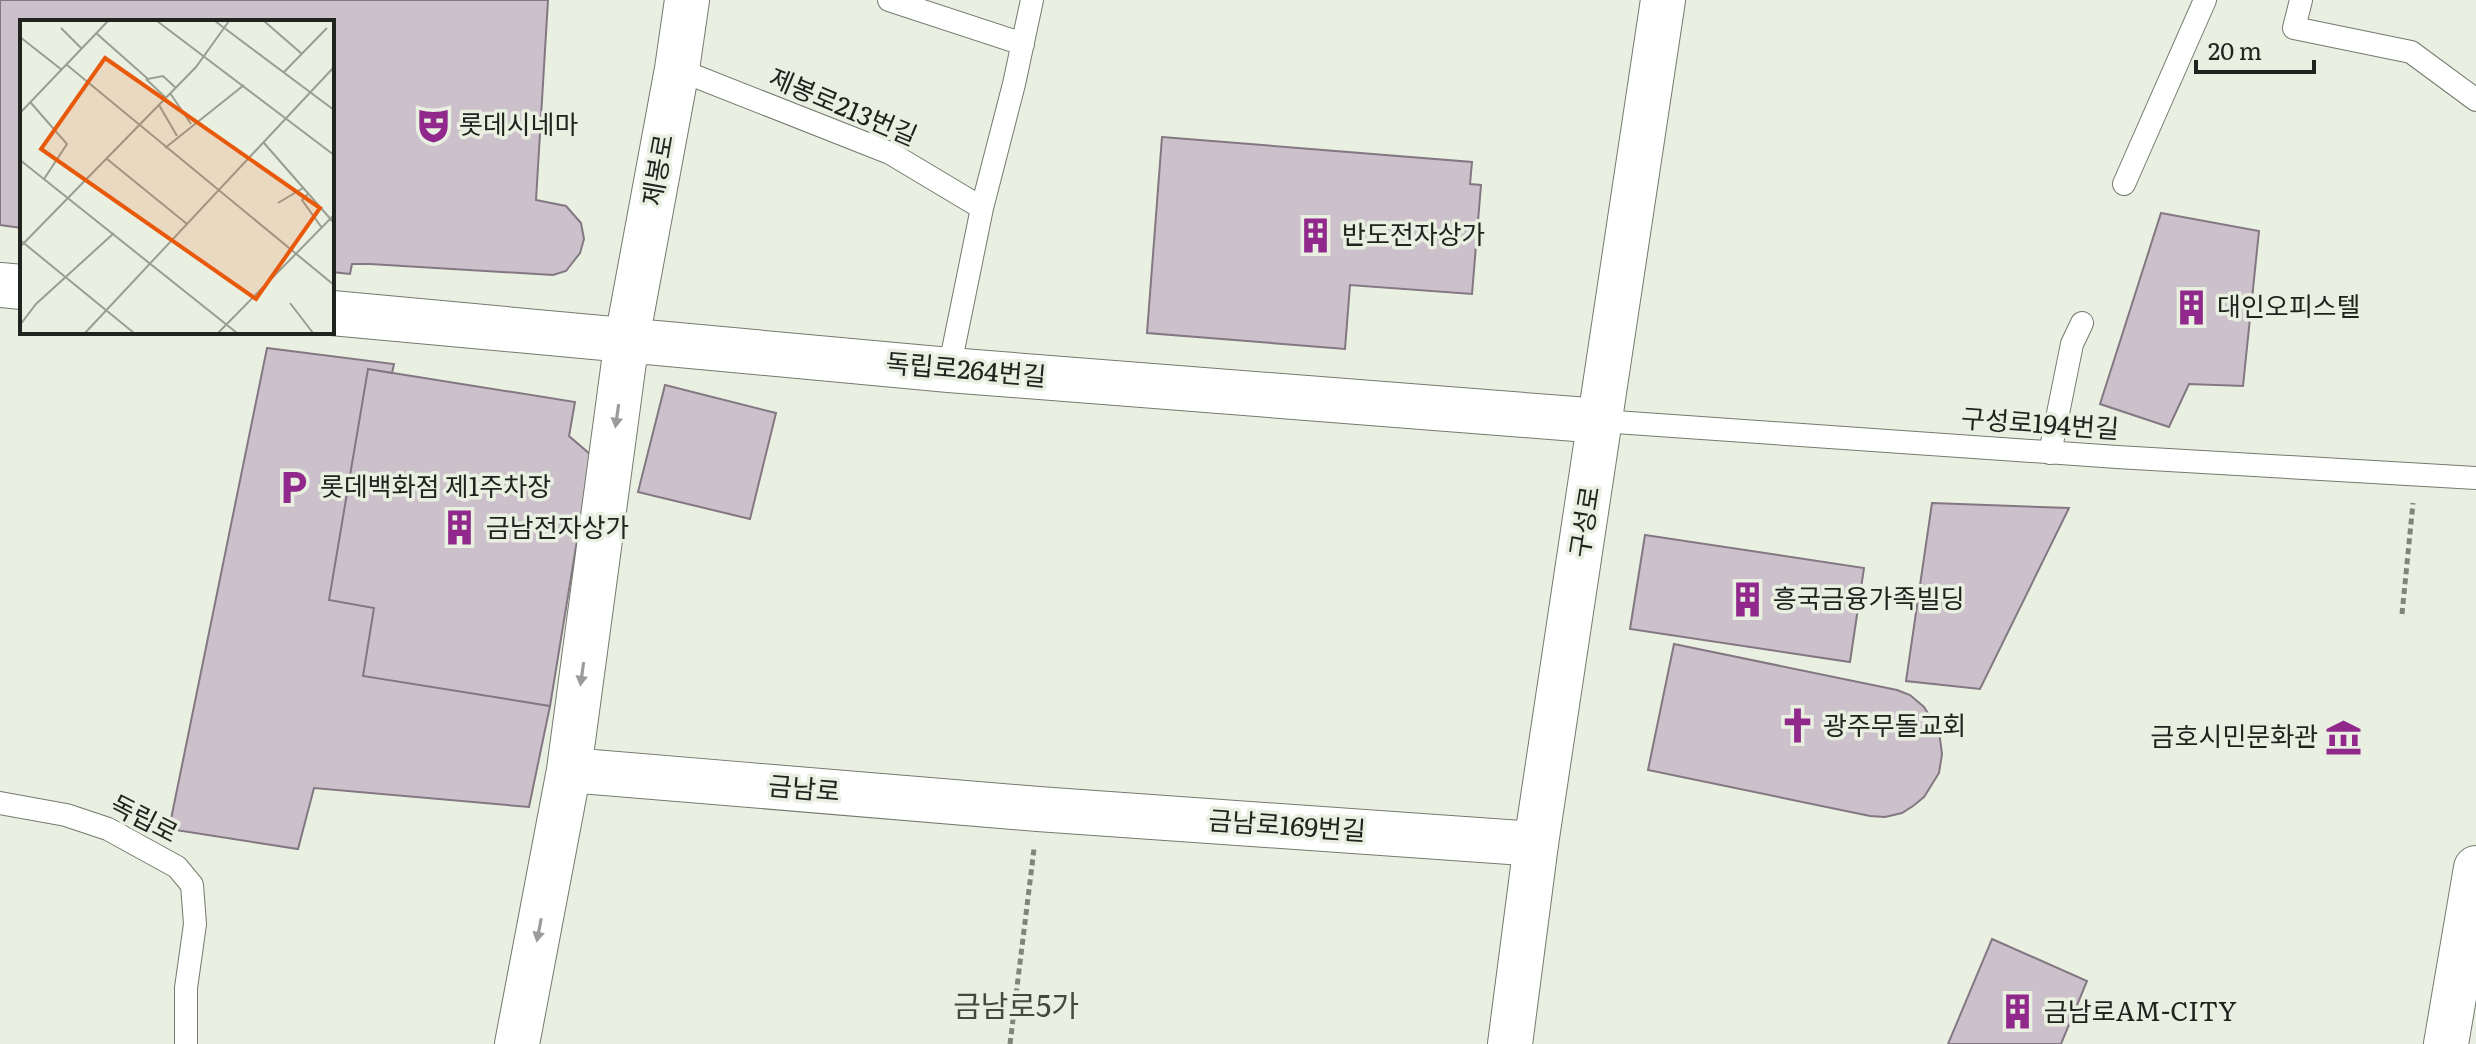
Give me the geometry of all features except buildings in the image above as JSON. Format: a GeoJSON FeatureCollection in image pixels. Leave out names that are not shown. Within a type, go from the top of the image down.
{"type":"FeatureCollection","features":[{"type":"Feature","properties":{"kind":"street","name":"제봉로"},"geometry":{"type":"LineString","coordinates":[[627,339],[687,0]]}},
{"type":"Feature","properties":{"kind":"street","name":"구성로"},"geometry":{"type":"LineString","coordinates":[[1510,1044],[1536,844],[1663,0]]}},
{"type":"Feature","properties":{"kind":"street"},"geometry":{"type":"LineString","coordinates":[[0,285],[20,287]]}},
{"type":"Feature","properties":{"kind":"street","name":"독립로264번길"},"geometry":{"type":"LineString","coordinates":[[334,313],[949,370],[1601,421]]}},
{"type":"Feature","properties":{"kind":"street"},"geometry":{"type":"LineString","coordinates":[[517,1044],[569,770],[627,339]]}},
{"type":"Feature","properties":{"kind":"street","name":"금남로"},"geometry":{"type":"LineString","coordinates":[[569,770],[1038,809]]}},
{"type":"Feature","properties":{"kind":"street","name":"금남로169번길"},"geometry":{"type":"LineString","coordinates":[[1038,809],[1536,844]]}},
{"type":"Feature","properties":{"kind":"street"},"geometry":{"type":"LineString","coordinates":[[2446,1044],[2476,868]]}},
{"type":"Feature","properties":{"kind":"lane"},"geometry":{"type":"LineString","coordinates":[[889,0],[1023,44]]}},
{"type":"Feature","properties":{"kind":"lane"},"geometry":{"type":"LineString","coordinates":[[949,370],[982,208],[1032,0]]}},
{"type":"Feature","properties":{"kind":"lane"},"geometry":{"type":"LineString","coordinates":[[2124,184],[2205,0]]}},
{"type":"Feature","properties":{"kind":"lane"},"geometry":{"type":"LineString","coordinates":[[2301,0],[2294,28],[2411,52],[2476,100]]}},
{"type":"Feature","properties":{"kind":"lane","name":"제봉로213번길"},"geometry":{"type":"LineString","coordinates":[[677,69],[890,153],[982,208]]}},
{"type":"Feature","properties":{"kind":"lane"},"geometry":{"type":"LineString","coordinates":[[2050,453],[2072,344],[2082,323]]}},
{"type":"Feature","properties":{"kind":"lane","name":"구성로194번길"},"geometry":{"type":"LineString","coordinates":[[1601,421],[2050,453],[2476,478]]}},
{"type":"Feature","properties":{"kind":"lane","name":"독립로"},"geometry":{"type":"LineString","coordinates":[[0,803],[66,815],[108,829],[177,867],[192,885],[195,924],[186,988],[186,1044]]}},
{"type":"Feature","properties":{"kind":"path"},"geometry":{"type":"LineString","coordinates":[[2402,614],[2410,553],[2414,474]]}},
{"type":"Feature","properties":{"kind":"path"},"geometry":{"type":"LineString","coordinates":[[1010,1044],[1038,809]]}},
{"type":"Feature","properties":{"kind":"place","name":"롯데시네마"},"geometry":{"type":"Point","coordinates":[433,125]}},
{"type":"Feature","properties":{"kind":"place","name":"반도전자상가"},"geometry":{"type":"Point","coordinates":[1316,235]}},
{"type":"Feature","properties":{"kind":"place","name":"대인오피스텔"},"geometry":{"type":"Point","coordinates":[2191,307]}},
{"type":"Feature","properties":{"kind":"place","name":"롯데백화점 제1주차장"},"geometry":{"type":"Point","coordinates":[294,487]}},
{"type":"Feature","properties":{"kind":"place","name":"금남전자상가"},"geometry":{"type":"Point","coordinates":[460,528]}},
{"type":"Feature","properties":{"kind":"place","name":"흥국금융가족빌딩"},"geometry":{"type":"Point","coordinates":[1747,599]}},
{"type":"Feature","properties":{"kind":"place","name":"광주무돌교회"},"geometry":{"type":"Point","coordinates":[1797,726]}},
{"type":"Feature","properties":{"kind":"place","name":"금호시민문화관"},"geometry":{"type":"Point","coordinates":[2344,737]}},
{"type":"Feature","properties":{"kind":"place","name":"금남로AM-CITY"},"geometry":{"type":"Point","coordinates":[2018,1012]}},
{"type":"Feature","properties":{"kind":"district","name":"금남로5가"},"geometry":{"type":"Point","coordinates":[1016,1007]}}]}
